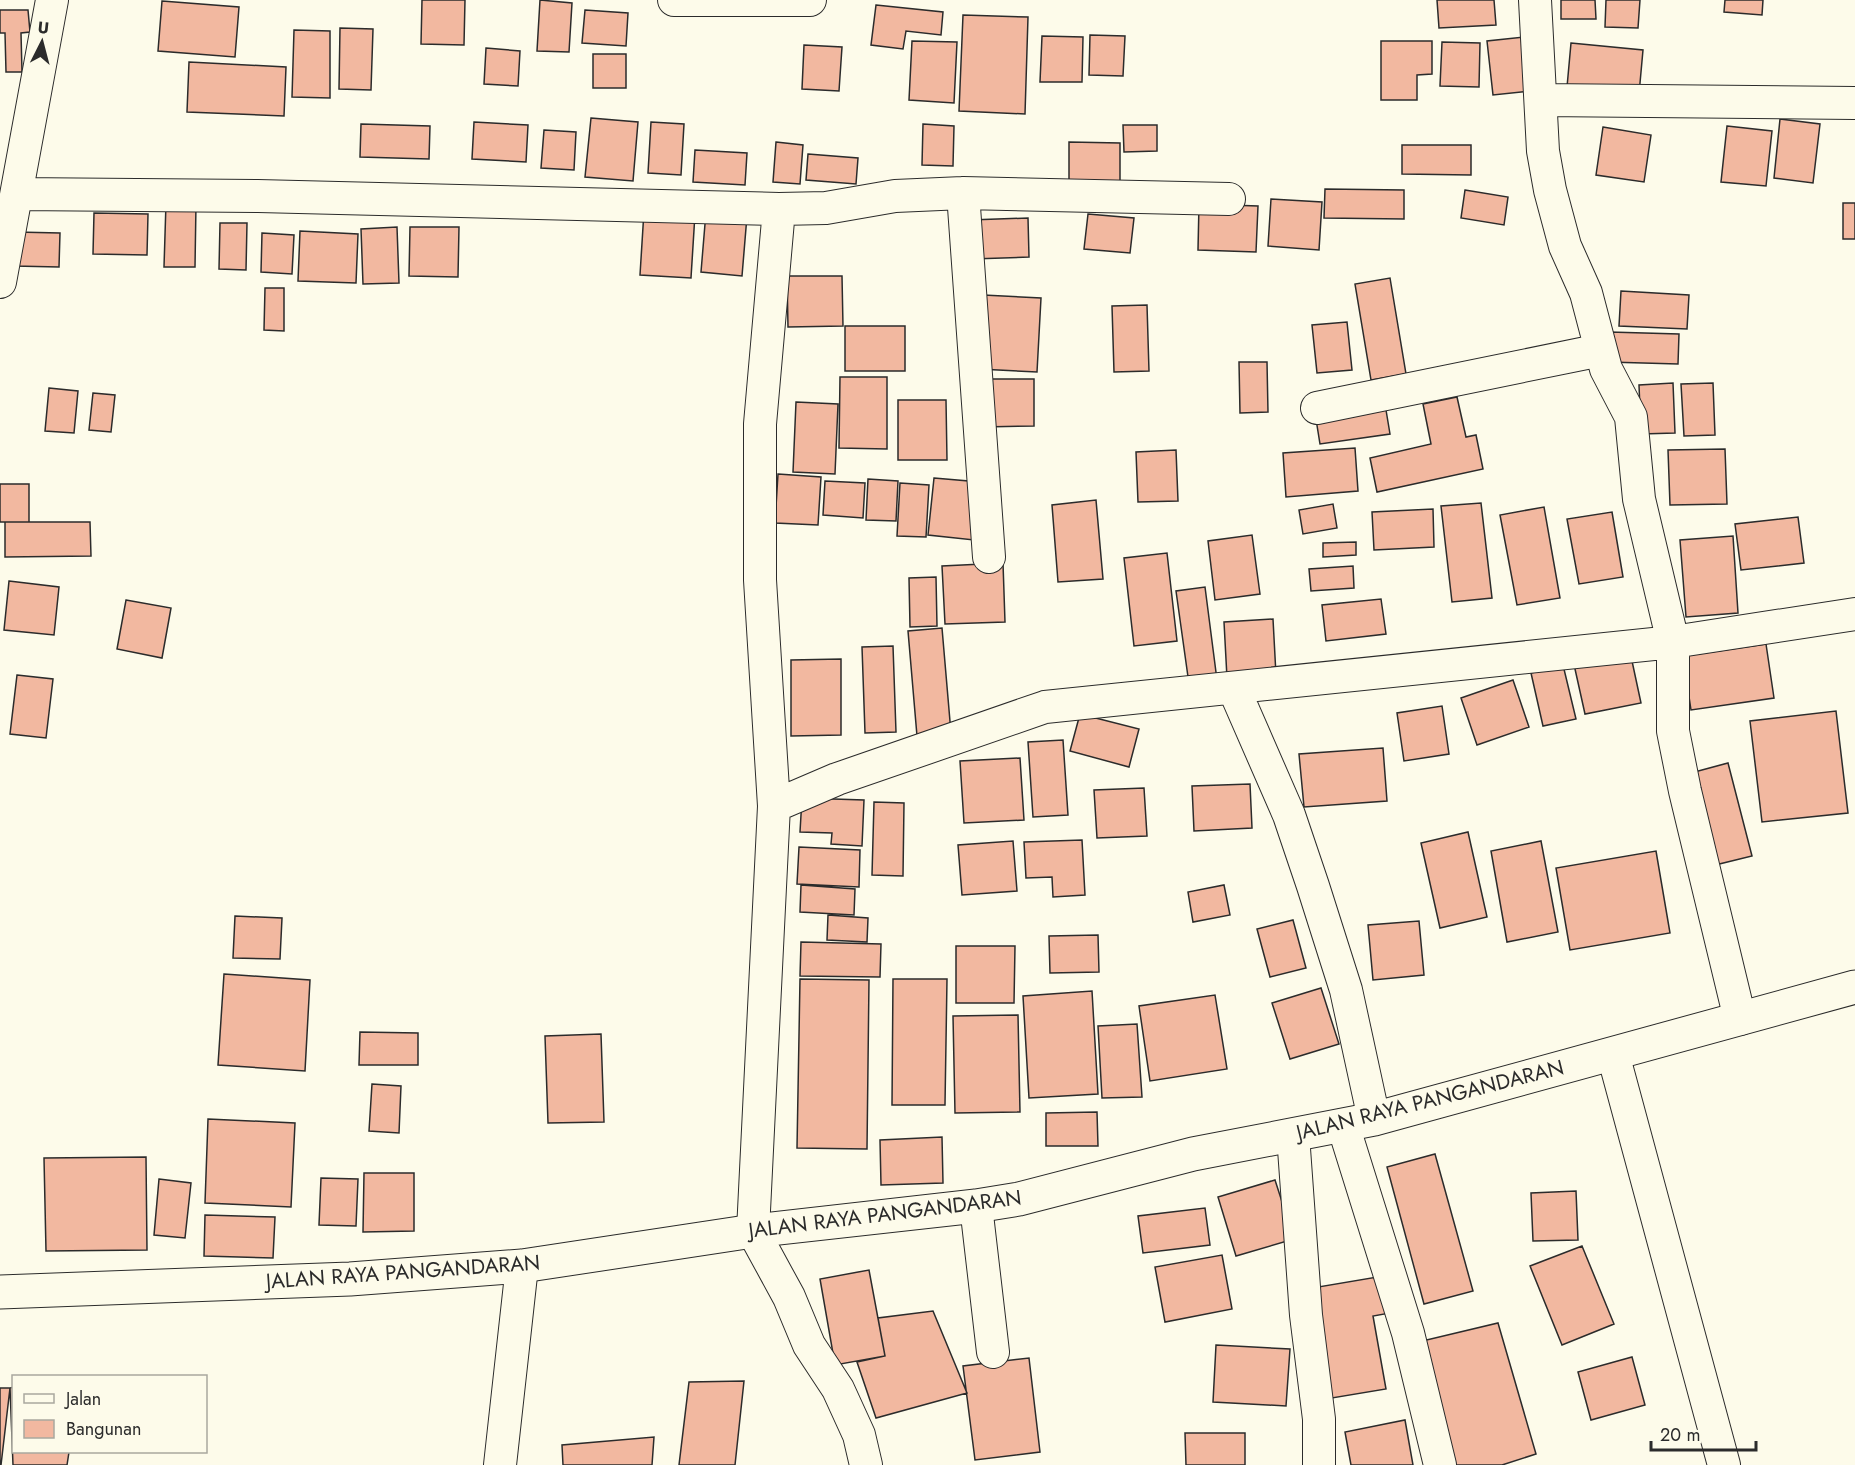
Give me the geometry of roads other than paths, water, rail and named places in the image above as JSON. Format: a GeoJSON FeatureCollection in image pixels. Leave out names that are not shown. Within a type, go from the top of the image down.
{"type":"FeatureCollection","features":[{"type":"Feature","properties":{"kind":"highway","name":"JALAN RAYA PANGANDARAN"},"geometry":{"type":"LineString","coordinates":[[0,1292],[350,1279],[522,1266],[753,1231],[976,1206],[1019,1198],[1193,1154],[1359,1122],[1855,987]]}},
{"type":"Feature","properties":{"kind":"street"},"geometry":{"type":"LineString","coordinates":[[0,282],[52,0]]}},
{"type":"Feature","properties":{"kind":"street"},"geometry":{"type":"LineString","coordinates":[[674,0],[810,0]]}},
{"type":"Feature","properties":{"kind":"street"},"geometry":{"type":"LineString","coordinates":[[1535,0],[1543,151],[1550,190],[1565,246],[1586,293],[1606,369],[1631,417],[1639,499],[1673,642],[1673,731],[1685,791],[1740,1019]]}},
{"type":"Feature","properties":{"kind":"street"},"geometry":{"type":"LineString","coordinates":[[1542,100],[1855,103]]}},
{"type":"Feature","properties":{"kind":"street"},"geometry":{"type":"LineString","coordinates":[[17,194],[258,196],[779,209],[826,208],[895,196],[963,193],[1229,199]]}},
{"type":"Feature","properties":{"kind":"street"},"geometry":{"type":"LineString","coordinates":[[963,193],[989,557]]}},
{"type":"Feature","properties":{"kind":"street"},"geometry":{"type":"LineString","coordinates":[[779,209],[760,424],[760,580],[774,806],[753,1231],[789,1297],[809,1345],[838,1389],[859,1435],[866,1465]]}},
{"type":"Feature","properties":{"kind":"street"},"geometry":{"type":"LineString","coordinates":[[1317,408],[1601,350]]}},
{"type":"Feature","properties":{"kind":"street"},"geometry":{"type":"LineString","coordinates":[[774,806],[859,771],[1045,707],[1159,693],[1234,689],[1673,642],[1855,614]]}},
{"type":"Feature","properties":{"kind":"street"},"geometry":{"type":"LineString","coordinates":[[1234,689],[1289,815],[1347,990],[1359,1122],[1440,1465]]}},
{"type":"Feature","properties":{"kind":"street"},"geometry":{"type":"LineString","coordinates":[[1613,1054],[1724,1465]]}},
{"type":"Feature","properties":{"kind":"street"},"geometry":{"type":"LineString","coordinates":[[1293,1135],[1306,1315],[1319,1419],[1319,1465]]}},
{"type":"Feature","properties":{"kind":"street"},"geometry":{"type":"LineString","coordinates":[[976,1206],[993,1352]]}},
{"type":"Feature","properties":{"kind":"street"},"geometry":{"type":"LineString","coordinates":[[500,1465],[522,1266]]}}]}
